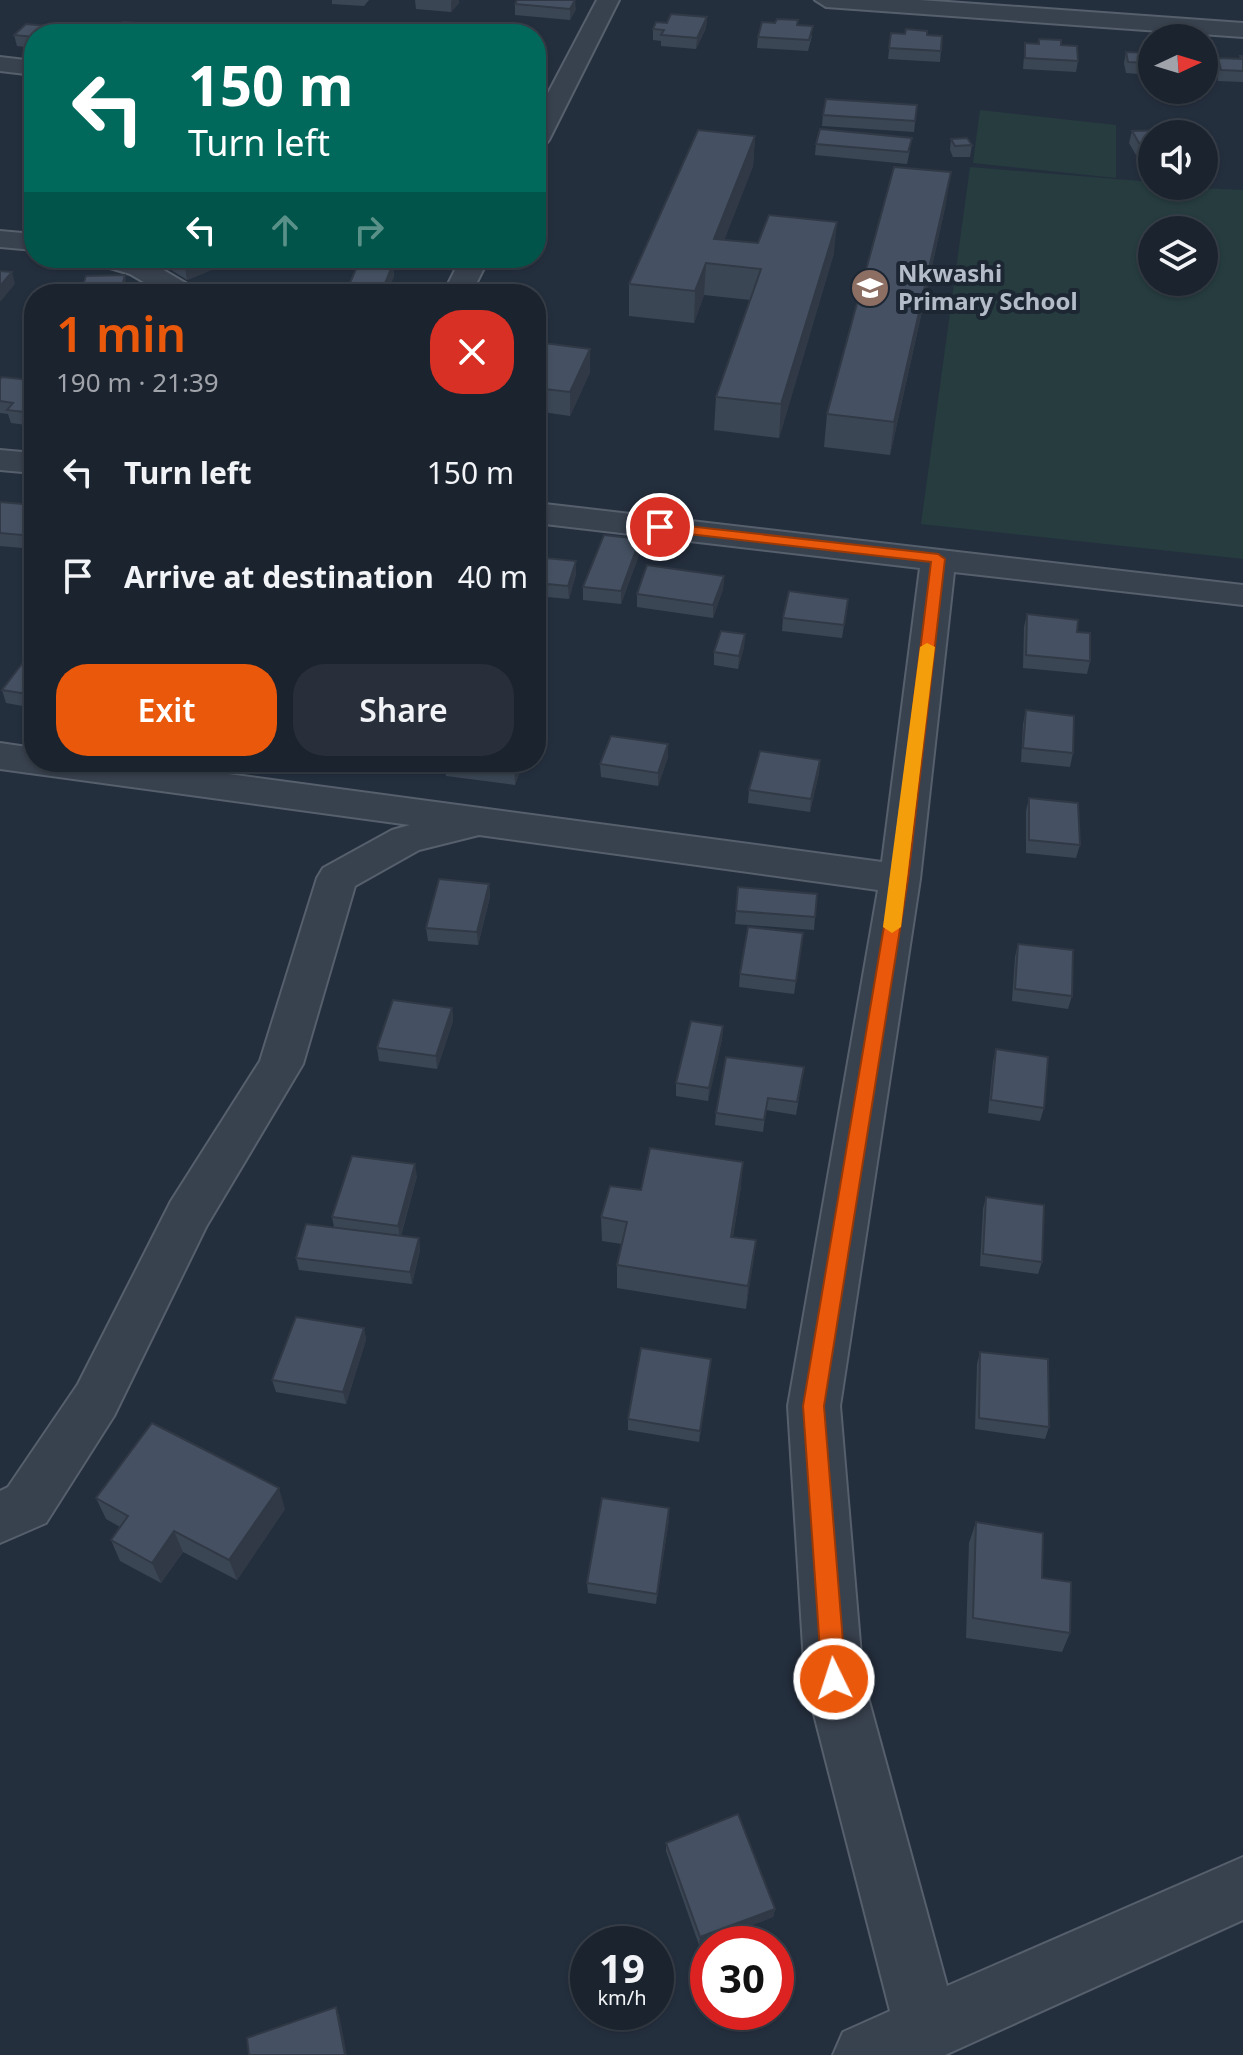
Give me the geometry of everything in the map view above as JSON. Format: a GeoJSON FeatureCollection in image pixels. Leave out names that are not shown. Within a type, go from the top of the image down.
{"type":"FeatureCollection","features":[{"type":"Feature","properties":{"kind":"street"},"geometry":{"type":"LineString","coordinates":[[546,114],[608,0]]}},
{"type":"Feature","properties":{"kind":"street"},"geometry":{"type":"LineString","coordinates":[[826,0],[1243,30]]}},
{"type":"Feature","properties":{"kind":"street"},"geometry":{"type":"LineString","coordinates":[[0,64],[24,67]]}},
{"type":"Feature","properties":{"kind":"street"},"geometry":{"type":"LineString","coordinates":[[140,268],[167,284]]}},
{"type":"Feature","properties":{"kind":"street"},"geometry":{"type":"LineString","coordinates":[[0,460],[24,462]]}},
{"type":"Feature","properties":{"kind":"street"},"geometry":{"type":"LineString","coordinates":[[546,514],[1243,595]]}},
{"type":"Feature","properties":{"kind":"street"},"geometry":{"type":"LineString","coordinates":[[927,2030],[834,1679],[814,1406],[900,879],[938,559]]}},
{"type":"Feature","properties":{"kind":"street"},"geometry":{"type":"LineString","coordinates":[[0,756],[24,760]]}},
{"type":"Feature","properties":{"kind":"street"},"geometry":{"type":"LineString","coordinates":[[119,772],[900,879]]}},
{"type":"Feature","properties":{"kind":"street"},"geometry":{"type":"LineString","coordinates":[[0,1518],[27,1505],[96,1400],[188,1215],[281,1064],[337,878],[406,840],[480,821]]}},
{"type":"Feature","properties":{"kind":"street"},"geometry":{"type":"LineString","coordinates":[[866,2055],[1243,1888]]}},
{"type":"Feature","properties":{"kind":"green space"},"geometry":{"type":"Polygon","coordinates":[[[980,110],[1116,125],[1116,178],[973,163],[980,110]]]}},
{"type":"Feature","properties":{"kind":"green space"},"geometry":{"type":"Polygon","coordinates":[[[970,167],[1138,181],[1138,200],[1218,200],[1218,189],[1243,190],[1243,559],[921,524],[970,167]]]}},
{"type":"Feature","properties":{"kind":"building"},"geometry":{"type":"Polygon","coordinates":[[[517,0],[575,0],[570,9],[515,4],[517,0]]]}},
{"type":"Feature","properties":{"kind":"building"},"geometry":{"type":"Polygon","coordinates":[[[671,14],[707,17],[697,38],[661,35],[664,30],[653,29],[656,22],[667,23],[671,14]]]}},
{"type":"Feature","properties":{"kind":"building"},"geometry":{"type":"Polygon","coordinates":[[[777,19],[798,20],[797,25],[813,26],[809,40],[758,37],[762,22],[775,23],[777,19]]]}},
{"type":"Feature","properties":{"kind":"building"},"geometry":{"type":"Polygon","coordinates":[[[24,26],[24,36],[14,35],[24,26]]]}},
{"type":"Feature","properties":{"kind":"building"},"geometry":{"type":"Polygon","coordinates":[[[906,29],[942,36],[941,51],[889,48],[891,33],[905,34],[906,29]]]}},
{"type":"Feature","properties":{"kind":"building"},"geometry":{"type":"Polygon","coordinates":[[[1039,39],[1061,40],[1061,45],[1077,46],[1078,61],[1025,58],[1025,43],[1039,44],[1039,39]]]}},
{"type":"Feature","properties":{"kind":"building"},"geometry":{"type":"Polygon","coordinates":[[[1126,52],[1138,53],[1138,62],[1128,62],[1126,52]]]}},
{"type":"Feature","properties":{"kind":"building"},"geometry":{"type":"Polygon","coordinates":[[[1240,56],[1243,56],[1243,71],[1221,70],[1218,58],[1241,59],[1240,56]]]}},
{"type":"Feature","properties":{"kind":"building"},"geometry":{"type":"Polygon","coordinates":[[[826,99],[917,105],[915,121],[823,115],[826,99]]]}},
{"type":"Feature","properties":{"kind":"building"},"geometry":{"type":"Polygon","coordinates":[[[820,129],[912,138],[908,152],[816,144],[820,129]]]}},
{"type":"Feature","properties":{"kind":"building"},"geometry":{"type":"Polygon","coordinates":[[[698,130],[755,136],[714,239],[758,243],[769,215],[837,222],[781,404],[716,397],[761,269],[706,263],[695,291],[629,284],[698,130]]]}},
{"type":"Feature","properties":{"kind":"building"},"geometry":{"type":"Polygon","coordinates":[[[967,138],[972,145],[955,146],[951,139],[967,138]]]}},
{"type":"Feature","properties":{"kind":"building"},"geometry":{"type":"Polygon","coordinates":[[[894,167],[951,172],[894,422],[827,414],[894,167]]]}},
{"type":"Feature","properties":{"kind":"building"},"geometry":{"type":"Polygon","coordinates":[[[356,268],[391,268],[385,284],[350,283],[356,268]]]}},
{"type":"Feature","properties":{"kind":"building"},"geometry":{"type":"Polygon","coordinates":[[[0,271],[12,272],[0,286],[0,271]]]}},
{"type":"Feature","properties":{"kind":"building"},"geometry":{"type":"Polygon","coordinates":[[[125,275],[123,284],[83,284],[86,276],[125,275]]]}},
{"type":"Feature","properties":{"kind":"building"},"geometry":{"type":"Polygon","coordinates":[[[546,343],[590,349],[570,392],[546,389],[546,343]]]}},
{"type":"Feature","properties":{"kind":"building"},"geometry":{"type":"Polygon","coordinates":[[[2,377],[24,379],[24,412],[7,410],[13,403],[0,401],[2,377]]]}},
{"type":"Feature","properties":{"kind":"building"},"geometry":{"type":"Polygon","coordinates":[[[0,502],[24,504],[24,535],[0,533],[0,502]]]}},
{"type":"Feature","properties":{"kind":"building"},"geometry":{"type":"Polygon","coordinates":[[[604,535],[640,539],[621,591],[583,587],[604,535]]]}},
{"type":"Feature","properties":{"kind":"building"},"geometry":{"type":"Polygon","coordinates":[[[546,558],[576,561],[568,586],[546,584],[546,558]]]}},
{"type":"Feature","properties":{"kind":"building"},"geometry":{"type":"Polygon","coordinates":[[[647,565],[724,576],[713,605],[637,594],[647,565]]]}},
{"type":"Feature","properties":{"kind":"building"},"geometry":{"type":"Polygon","coordinates":[[[789,591],[848,599],[844,625],[783,618],[789,591]]]}},
{"type":"Feature","properties":{"kind":"building"},"geometry":{"type":"Polygon","coordinates":[[[1027,614],[1078,620],[1077,632],[1090,633],[1090,661],[1026,655],[1027,614]]]}},
{"type":"Feature","properties":{"kind":"building"},"geometry":{"type":"Polygon","coordinates":[[[721,631],[745,634],[739,656],[714,652],[721,631]]]}},
{"type":"Feature","properties":{"kind":"building"},"geometry":{"type":"Polygon","coordinates":[[[24,661],[24,693],[2,690],[24,661]]]}},
{"type":"Feature","properties":{"kind":"building"},"geometry":{"type":"Polygon","coordinates":[[[1026,710],[1074,716],[1073,753],[1023,748],[1026,710]]]}},
{"type":"Feature","properties":{"kind":"building"},"geometry":{"type":"Polygon","coordinates":[[[611,736],[668,744],[658,773],[600,764],[611,736]]]}},
{"type":"Feature","properties":{"kind":"building"},"geometry":{"type":"Polygon","coordinates":[[[760,751],[820,760],[811,799],[749,790],[760,751]]]}},
{"type":"Feature","properties":{"kind":"building"},"geometry":{"type":"Polygon","coordinates":[[[1029,798],[1078,803],[1080,845],[1029,840],[1029,798]]]}},
{"type":"Feature","properties":{"kind":"building"},"geometry":{"type":"Polygon","coordinates":[[[439,879],[489,884],[477,932],[426,928],[439,879]]]}},
{"type":"Feature","properties":{"kind":"building"},"geometry":{"type":"Polygon","coordinates":[[[738,887],[817,894],[815,917],[736,911],[738,887]]]}},
{"type":"Feature","properties":{"kind":"building"},"geometry":{"type":"Polygon","coordinates":[[[748,927],[803,933],[796,981],[740,974],[748,927]]]}},
{"type":"Feature","properties":{"kind":"building"},"geometry":{"type":"Polygon","coordinates":[[[1018,944],[1073,950],[1072,996],[1015,989],[1018,944]]]}},
{"type":"Feature","properties":{"kind":"building"},"geometry":{"type":"Polygon","coordinates":[[[393,1000],[452,1008],[436,1056],[377,1048],[393,1000]]]}},
{"type":"Feature","properties":{"kind":"building"},"geometry":{"type":"Polygon","coordinates":[[[691,1021],[723,1026],[709,1088],[676,1083],[691,1021]]]}},
{"type":"Feature","properties":{"kind":"building"},"geometry":{"type":"Polygon","coordinates":[[[996,1049],[1048,1057],[1044,1108],[991,1100],[996,1049]]]}},
{"type":"Feature","properties":{"kind":"building"},"geometry":{"type":"Polygon","coordinates":[[[726,1057],[804,1067],[797,1102],[768,1098],[764,1120],[716,1113],[726,1057]]]}},
{"type":"Feature","properties":{"kind":"building"},"geometry":{"type":"Polygon","coordinates":[[[650,1148],[743,1162],[731,1237],[756,1240],[748,1286],[617,1265],[627,1222],[601,1217],[610,1186],[641,1190],[650,1148]]]}},
{"type":"Feature","properties":{"kind":"building"},"geometry":{"type":"Polygon","coordinates":[[[352,1156],[415,1164],[398,1226],[332,1217],[352,1156]]]}},
{"type":"Feature","properties":{"kind":"building"},"geometry":{"type":"Polygon","coordinates":[[[986,1197],[1044,1205],[1042,1262],[983,1254],[986,1197]]]}},
{"type":"Feature","properties":{"kind":"building"},"geometry":{"type":"Polygon","coordinates":[[[306,1224],[419,1238],[410,1272],[296,1258],[306,1224]]]}},
{"type":"Feature","properties":{"kind":"building"},"geometry":{"type":"Polygon","coordinates":[[[296,1317],[364,1328],[343,1392],[272,1380],[296,1317]]]}},
{"type":"Feature","properties":{"kind":"building"},"geometry":{"type":"Polygon","coordinates":[[[641,1348],[711,1359],[700,1431],[628,1419],[641,1348]]]}},
{"type":"Feature","properties":{"kind":"building"},"geometry":{"type":"Polygon","coordinates":[[[980,1352],[1048,1359],[1049,1427],[979,1418],[980,1352]]]}},
{"type":"Feature","properties":{"kind":"building"},"geometry":{"type":"Polygon","coordinates":[[[152,1423],[279,1488],[229,1560],[174,1531],[152,1563],[111,1540],[128,1516],[96,1498],[152,1423]]]}},
{"type":"Feature","properties":{"kind":"building"},"geometry":{"type":"Polygon","coordinates":[[[602,1498],[669,1508],[657,1594],[587,1583],[602,1498]]]}},
{"type":"Feature","properties":{"kind":"building"},"geometry":{"type":"Polygon","coordinates":[[[976,1522],[1043,1533],[1042,1578],[1071,1582],[1070,1633],[973,1618],[976,1522]]]}},
{"type":"Feature","properties":{"kind":"building"},"geometry":{"type":"Polygon","coordinates":[[[738,1814],[775,1909],[729,1926],[696,1926],[666,1843],[738,1814]]]}},
{"type":"Feature","properties":{"kind":"building"},"geometry":{"type":"Polygon","coordinates":[[[336,2007],[345,2055],[249,2055],[247,2038],[336,2007]]]}},
{"type":"Feature","properties":{"kind":"slow traffic"},"geometry":{"type":"LineString","coordinates":[[892,927],[927,647]]}},
{"type":"Feature","properties":{"kind":"place","name":"Nkwashi Primary School"},"geometry":{"type":"Point","coordinates":[870,288]}},
{"type":"Feature","properties":{"kind":"route"},"geometry":{"type":"LineString","coordinates":[[660,527],[938,559],[900,879],[814,1406],[834,1679]]}}]}
